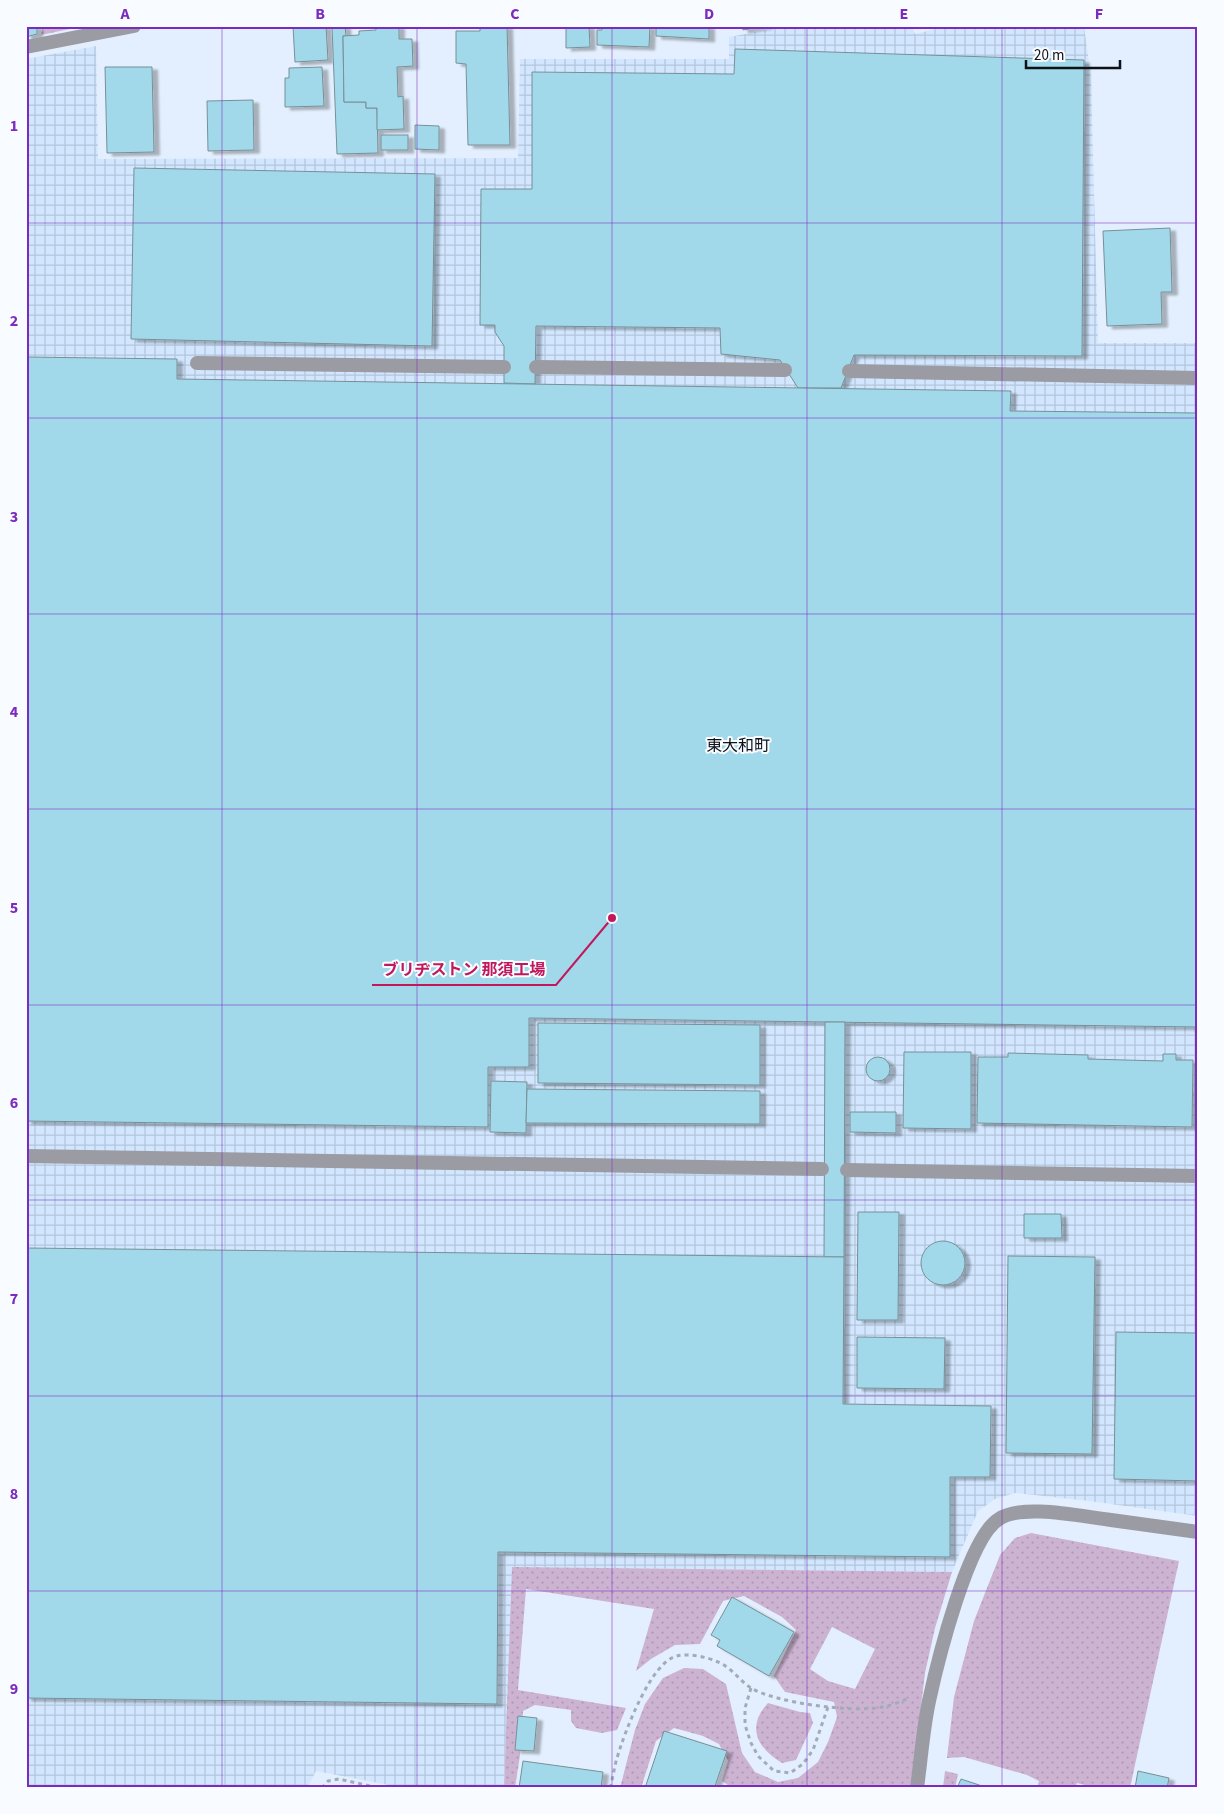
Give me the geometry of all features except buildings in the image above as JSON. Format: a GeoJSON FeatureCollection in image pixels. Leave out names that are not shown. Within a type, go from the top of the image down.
{"type":"FeatureCollection","features":[{"type":"Feature","properties":{"kind":"street"},"geometry":{"type":"LineString","coordinates":[[26,47],[134,26]]}},
{"type":"Feature","properties":{"kind":"street"},"geometry":{"type":"LineString","coordinates":[[196,362],[504,366]]}},
{"type":"Feature","properties":{"kind":"street"},"geometry":{"type":"LineString","coordinates":[[536,367],[785,370]]}},
{"type":"Feature","properties":{"kind":"street"},"geometry":{"type":"LineString","coordinates":[[849,371],[1198,378]]}},
{"type":"Feature","properties":{"kind":"street"},"geometry":{"type":"LineString","coordinates":[[26,1156],[822,1169]]}},
{"type":"Feature","properties":{"kind":"street"},"geometry":{"type":"LineString","coordinates":[[847,1170],[1198,1176]]}},
{"type":"Feature","properties":{"kind":"street"},"geometry":{"type":"LineString","coordinates":[[917,1788],[931,1692],[942,1646],[969,1565],[983,1536],[998,1519],[1020,1512],[1047,1512],[1198,1532]]}},
{"type":"Feature","properties":{"kind":"path"},"geometry":{"type":"LineString","coordinates":[[610,1788],[617,1758],[632,1717],[647,1686],[662,1665],[676,1656],[696,1656],[719,1662],[751,1688],[781,1699],[848,1710],[881,1707],[931,1692]]}},
{"type":"Feature","properties":{"kind":"path"},"geometry":{"type":"LineString","coordinates":[[751,1688],[745,1708],[745,1726],[758,1756],[774,1771],[790,1773],[803,1764],[813,1750],[828,1707]]}},
{"type":"Feature","properties":{"kind":"path"},"geometry":{"type":"LineString","coordinates":[[322,1788],[328,1781],[339,1779],[379,1788]]}},
{"type":"Feature","properties":{"kind":"shaded area"},"geometry":{"type":"Polygon","coordinates":[[[43,26],[84,26],[41,35],[43,26]]]}},
{"type":"Feature","properties":{"kind":"shaded area"},"geometry":{"type":"Polygon","coordinates":[[[788,26],[912,26],[915,34],[948,26],[1084,26],[1091,78],[1098,343],[1198,343],[1198,1516],[1015,1493],[995,1499],[978,1511],[952,1572],[513,1567],[504,1788],[404,1788],[316,1771],[307,1788],[26,1788],[26,59],[96,46],[98,159],[518,158],[520,59],[729,59],[729,37],[788,26]]]}},
{"type":"Feature","properties":{"kind":"shaded area"},"geometry":{"type":"Polygon","coordinates":[[[1031,1533],[1179,1561],[1130,1788],[1097,1788],[1077,1783],[1075,1788],[1037,1788],[1039,1781],[1027,1775],[964,1757],[947,1758],[954,1697],[974,1621],[1000,1555],[1015,1538],[1031,1533]]]}},
{"type":"Feature","properties":{"kind":"shaded area"},"geometry":{"type":"Polygon","coordinates":[[[512,1567],[952,1572],[935,1628],[925,1673],[911,1788],[732,1788],[722,1781],[728,1761],[719,1744],[703,1736],[674,1728],[656,1741],[641,1788],[620,1788],[635,1730],[645,1704],[663,1678],[684,1668],[703,1669],[726,1684],[742,1753],[755,1772],[778,1782],[798,1778],[818,1762],[837,1717],[834,1702],[785,1692],[774,1676],[796,1630],[782,1617],[744,1596],[723,1601],[700,1644],[675,1645],[651,1659],[636,1671],[654,1609],[526,1589],[518,1690],[626,1708],[617,1730],[602,1733],[576,1728],[571,1721],[571,1710],[535,1705],[523,1711],[520,1755],[515,1788],[504,1788],[512,1567]],[[832,1627],[810,1669],[828,1681],[855,1689],[875,1649],[832,1627]]]}},
{"type":"Feature","properties":{"kind":"shaded area"},"geometry":{"type":"Polygon","coordinates":[[[768,1703],[810,1713],[813,1723],[796,1760],[782,1763],[766,1751],[757,1736],[757,1720],[768,1703]]]}},
{"type":"Feature","properties":{"kind":"shaded area"},"geometry":{"type":"Polygon","coordinates":[[[945,1771],[958,1774],[955,1788],[943,1788],[945,1771]]]}},
{"type":"Feature","properties":{"kind":"place","name":"ブリヂストン 那須工場"},"geometry":{"type":"Point","coordinates":[612,918]}},
{"type":"Feature","properties":{"kind":"district","name":"東大和町"},"geometry":{"type":"Point","coordinates":[738,745]}}]}
